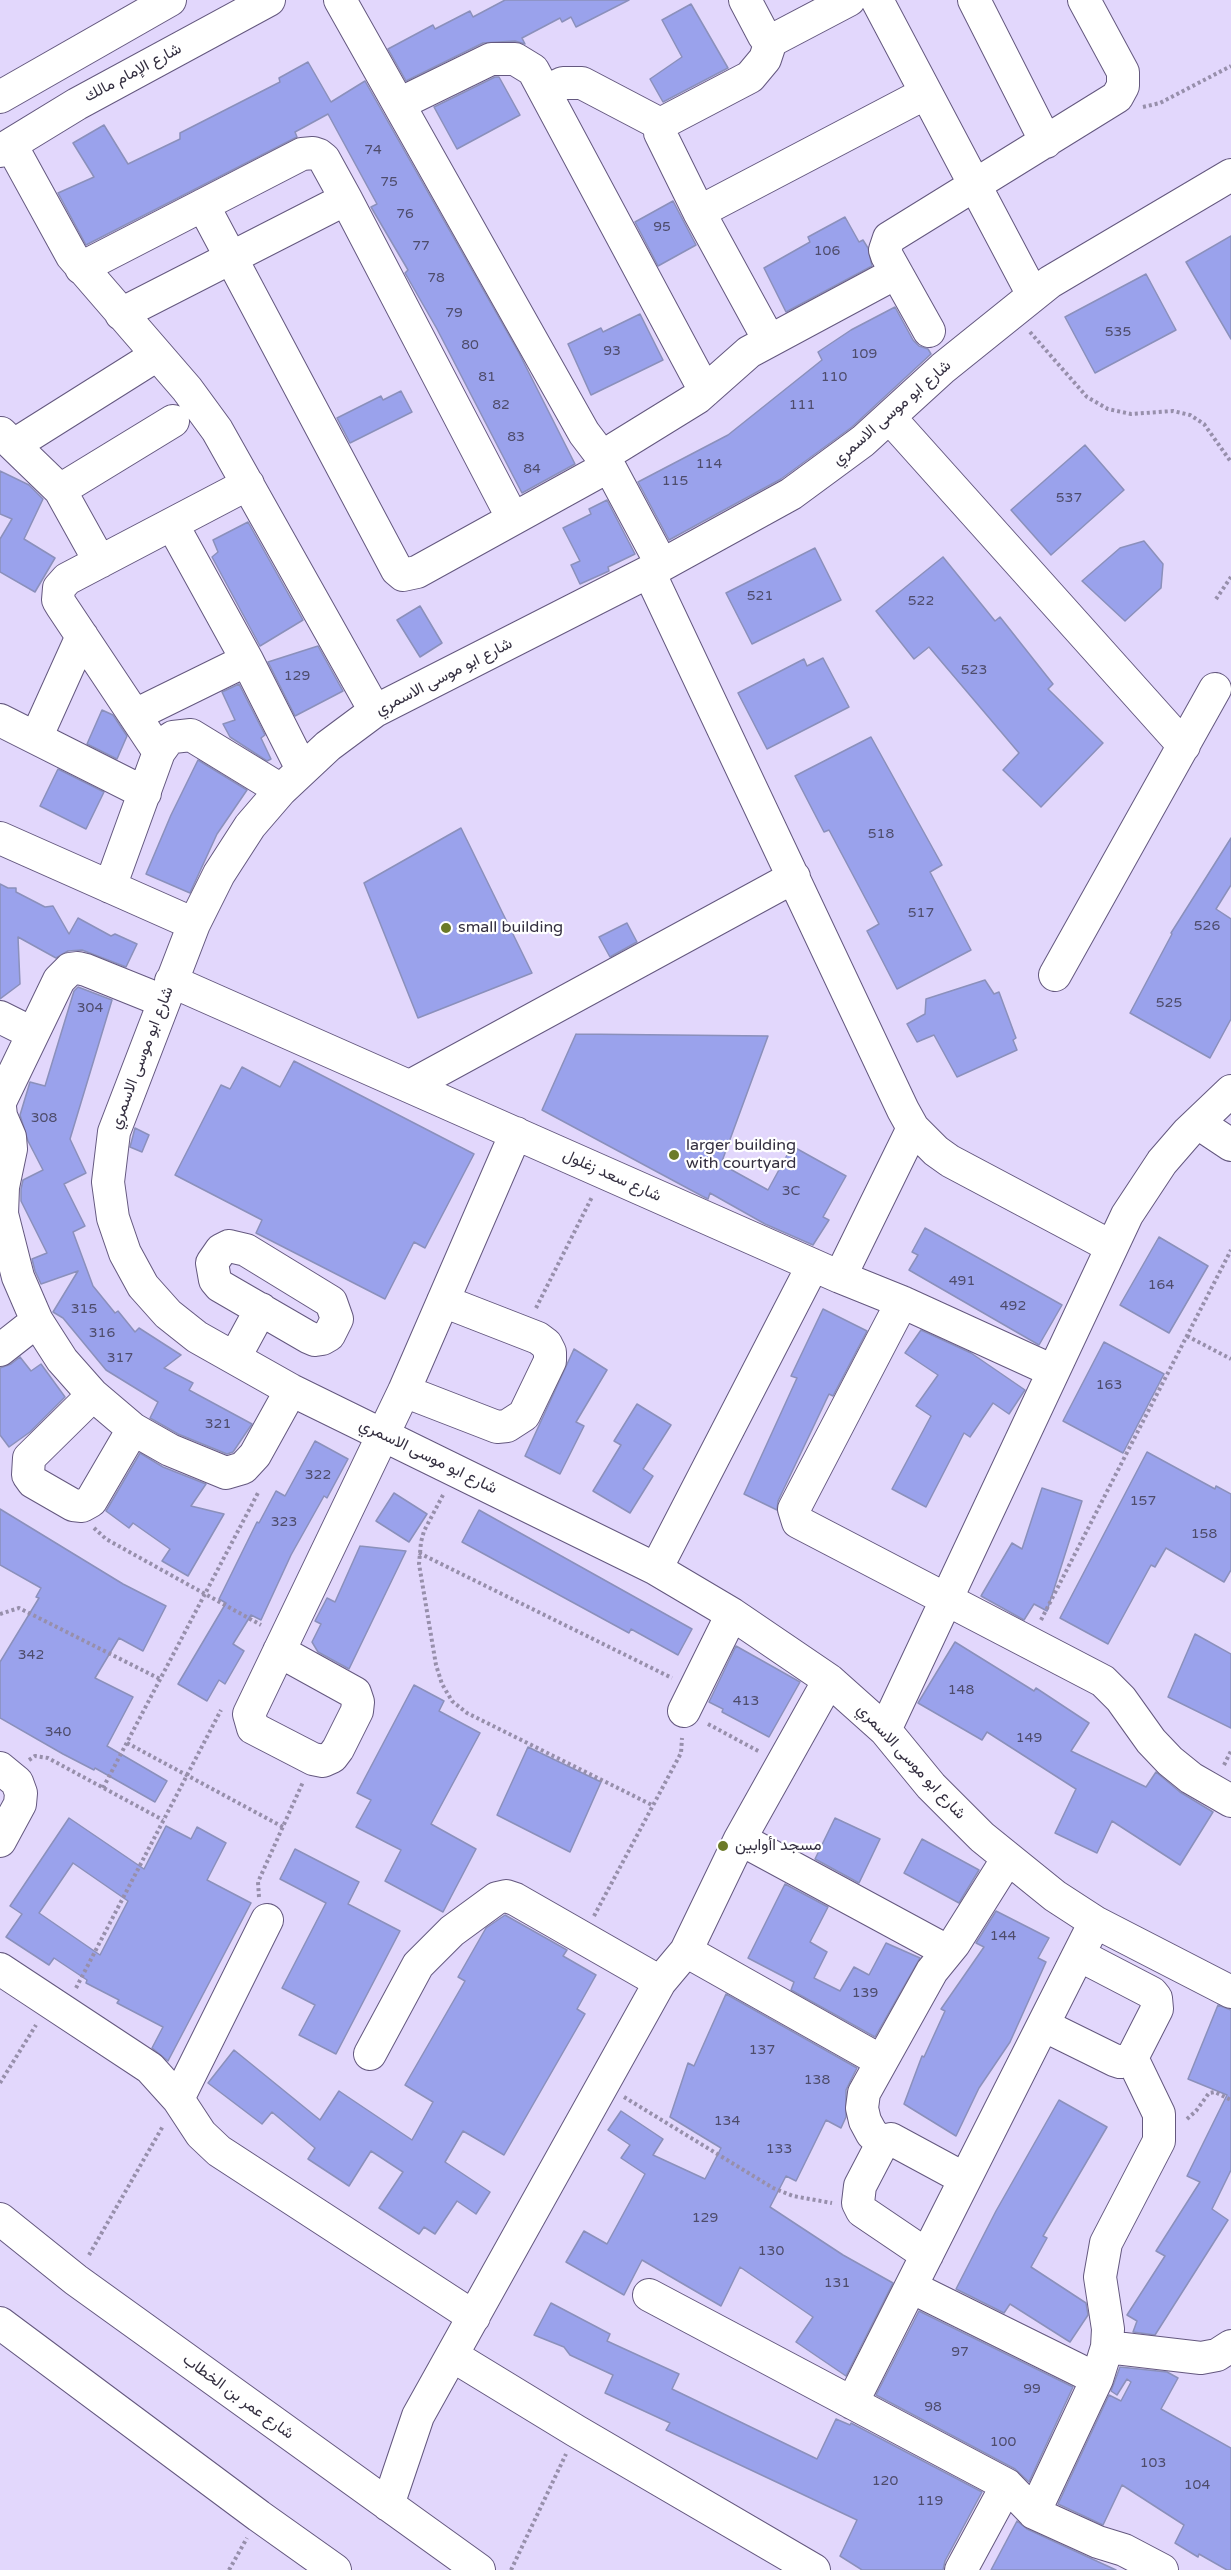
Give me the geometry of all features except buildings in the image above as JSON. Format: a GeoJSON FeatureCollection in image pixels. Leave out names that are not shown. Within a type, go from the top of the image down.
{"type":"FeatureCollection","features":[{"type":"Feature","properties":{"kind":"street"},"geometry":{"type":"LineString","coordinates":[[0,97],[170,0]]}},
{"type":"Feature","properties":{"kind":"street","name":"شارع الإمام مالك"},"geometry":{"type":"LineString","coordinates":[[5,148],[77,104],[269,0]]}},
{"type":"Feature","properties":{"kind":"street"},"geometry":{"type":"LineString","coordinates":[[340,0],[584,433],[606,461],[794,877],[913,1128],[936,1151],[950,1161],[1112,1247]]}},
{"type":"Feature","properties":{"kind":"street"},"geometry":{"type":"LineString","coordinates":[[745,0],[764,36],[771,40]]}},
{"type":"Feature","properties":{"kind":"street"},"geometry":{"type":"LineString","coordinates":[[769,340],[699,212],[660,133],[662,125],[750,77],[765,59],[771,40],[849,0]]}},
{"type":"Feature","properties":{"kind":"street"},"geometry":{"type":"LineString","coordinates":[[877,0],[975,187],[1022,303]]}},
{"type":"Feature","properties":{"kind":"street"},"geometry":{"type":"LineString","coordinates":[[974,0],[1046,142]]}},
{"type":"Feature","properties":{"kind":"street"},"geometry":{"type":"LineString","coordinates":[[929,332],[885,250],[889,238],[1113,102],[1123,86],[1123,72],[1084,0]]}},
{"type":"Feature","properties":{"kind":"street"},"geometry":{"type":"LineString","coordinates":[[399,104],[491,59],[515,59],[524,63],[539,78],[705,391]]}},
{"type":"Feature","properties":{"kind":"street"},"geometry":{"type":"LineString","coordinates":[[546,91],[563,83],[582,83],[662,125]]}},
{"type":"Feature","properties":{"kind":"street"},"geometry":{"type":"LineString","coordinates":[[699,212],[926,93]]}},
{"type":"Feature","properties":{"kind":"street"},"geometry":{"type":"LineString","coordinates":[[5,148],[81,268],[157,355],[212,423],[375,711]]}},
{"type":"Feature","properties":{"kind":"street"},"geometry":{"type":"LineString","coordinates":[[81,268],[307,152],[324,159],[513,519]]}},
{"type":"Feature","properties":{"kind":"street","name":"شارع ابو موسى الاسمري"},"geometry":{"type":"LineString","coordinates":[[1231,174],[1067,270],[1022,303],[943,368],[863,441],[791,494],[655,568],[375,711],[328,746],[291,780],[250,826],[219,874],[194,924],[167,991],[110,1145],[108,1182],[113,1218],[125,1253],[143,1286],[168,1314],[197,1337],[291,1390],[656,1569],[732,1614],[829,1680],[885,1730],[931,1786],[982,1837],[1055,1896],[1095,1922],[1231,1992]]}},
{"type":"Feature","properties":{"kind":"street"},"geometry":{"type":"LineString","coordinates":[[121,314],[346,199]]}},
{"type":"Feature","properties":{"kind":"street"},"geometry":{"type":"LineString","coordinates":[[203,205],[397,570],[403,575],[410,575],[513,519],[606,461],[705,391],[749,352],[896,273]]}},
{"type":"Feature","properties":{"kind":"street"},"geometry":{"type":"LineString","coordinates":[[100,562],[60,490],[7,439],[157,355]]}},
{"type":"Feature","properties":{"kind":"street"},"geometry":{"type":"LineString","coordinates":[[890,418],[1184,746]]}},
{"type":"Feature","properties":{"kind":"street"},"geometry":{"type":"LineString","coordinates":[[60,490],[173,421]]}},
{"type":"Feature","properties":{"kind":"street"},"geometry":{"type":"LineString","coordinates":[[159,752],[58,600],[59,588],[67,579],[248,484]]}},
{"type":"Feature","properties":{"kind":"street"},"geometry":{"type":"LineString","coordinates":[[172,524],[247,660],[291,780]]}},
{"type":"Feature","properties":{"kind":"street"},"geometry":{"type":"LineString","coordinates":[[36,738],[82,636]]}},
{"type":"Feature","properties":{"kind":"street"},"geometry":{"type":"LineString","coordinates":[[135,715],[247,660]]}},
{"type":"Feature","properties":{"kind":"street"},"geometry":{"type":"LineString","coordinates":[[1055,975],[1215,689]]}},
{"type":"Feature","properties":{"kind":"street"},"geometry":{"type":"LineString","coordinates":[[0,720],[145,793]]}},
{"type":"Feature","properties":{"kind":"street"},"geometry":{"type":"LineString","coordinates":[[110,887],[159,752],[173,737],[191,735],[291,780]]}},
{"type":"Feature","properties":{"kind":"street"},"geometry":{"type":"LineString","coordinates":[[0,838],[194,924]]}},
{"type":"Feature","properties":{"kind":"street"},"geometry":{"type":"LineString","coordinates":[[410,1086],[794,877]]}},
{"type":"Feature","properties":{"kind":"street","name":"شارع سعد زغلول"},"geometry":{"type":"LineString","coordinates":[[32,1033],[59,980],[70,969],[78,968],[167,991],[410,1086],[826,1271],[902,1302],[1053,1371]]}},
{"type":"Feature","properties":{"kind":"street"},"geometry":{"type":"LineString","coordinates":[[0,1017],[32,1033],[0,1104],[1,1116],[10,1137],[11,1149],[3,1186],[2,1214],[18,1277],[37,1321],[62,1360],[93,1395],[133,1429],[170,1450],[226,1473],[243,1468],[255,1455],[291,1390]]}},
{"type":"Feature","properties":{"kind":"street"},"geometry":{"type":"LineString","coordinates":[[885,1730],[1112,1247],[1142,1190],[1162,1162],[1231,1091]]}},
{"type":"Feature","properties":{"kind":"street"},"geometry":{"type":"LineString","coordinates":[[1198,1123],[1231,1145]]}},
{"type":"Feature","properties":{"kind":"street"},"geometry":{"type":"LineString","coordinates":[[656,1569],[826,1271],[913,1128]]}},
{"type":"Feature","properties":{"kind":"street"},"geometry":{"type":"LineString","coordinates":[[282,1645],[355,1693],[358,1702],[357,1711],[338,1749],[332,1757],[323,1761],[313,1760],[253,1728],[237,1708],[282,1645],[384,1434],[516,1133]]}},
{"type":"Feature","properties":{"kind":"street"},"geometry":{"type":"LineString","coordinates":[[404,1390],[497,1427],[517,1422],[524,1415],[550,1361],[550,1352],[546,1344],[538,1338],[443,1301]]}},
{"type":"Feature","properties":{"kind":"street"},"geometry":{"type":"LineString","coordinates":[[902,1302],[794,1509],[794,1514],[801,1526],[947,1598],[1103,1681],[1121,1699],[1151,1741],[1170,1761],[1191,1778],[1231,1801]]}},
{"type":"Feature","properties":{"kind":"street"},"geometry":{"type":"LineString","coordinates":[[235,1357],[261,1309]]}},
{"type":"Feature","properties":{"kind":"street"},"geometry":{"type":"LineString","coordinates":[[0,1350],[37,1321]]}},
{"type":"Feature","properties":{"kind":"street"},"geometry":{"type":"LineString","coordinates":[[93,1395],[29,1458],[28,1475],[33,1482],[73,1505],[82,1506],[91,1501],[97,1493],[133,1429]]}},
{"type":"Feature","properties":{"kind":"street"},"geometry":{"type":"LineString","coordinates":[[689,1700],[732,1614]]}},
{"type":"Feature","properties":{"kind":"street"},"geometry":{"type":"LineString","coordinates":[[388,2505],[418,2416],[660,1982],[686,1951],[740,1839],[829,1680]]}},
{"type":"Feature","properties":{"kind":"street"},"geometry":{"type":"LineString","coordinates":[[0,1841],[20,1804],[21,1792],[17,1782],[4,1771]]}},
{"type":"Feature","properties":{"kind":"street"},"geometry":{"type":"LineString","coordinates":[[740,1839],[947,1951]]}},
{"type":"Feature","properties":{"kind":"street"},"geometry":{"type":"LineString","coordinates":[[883,2142],[872,2134],[865,2121],[862,2108],[864,2093],[932,1971],[1008,1858]]}},
{"type":"Feature","properties":{"kind":"street"},"geometry":{"type":"LineString","coordinates":[[370,2054],[418,1965],[452,1931],[496,1898],[506,1896],[515,1899],[660,1982]]}},
{"type":"Feature","properties":{"kind":"street"},"geometry":{"type":"LineString","coordinates":[[178,2099],[267,1920]]}},
{"type":"Feature","properties":{"kind":"street"},"geometry":{"type":"LineString","coordinates":[[852,2403],[1095,1922]]}},
{"type":"Feature","properties":{"kind":"street"},"geometry":{"type":"LineString","coordinates":[[686,1951],[881,2061]]}},
{"type":"Feature","properties":{"kind":"street"},"geometry":{"type":"LineString","coordinates":[[1043,2025],[1114,2060],[1120,2062],[1132,2058],[1156,2009],[1156,1998],[1152,1993],[1079,1955]]}},
{"type":"Feature","properties":{"kind":"street"},"geometry":{"type":"LineString","coordinates":[[0,1969],[150,2068],[178,2099],[201,2134],[219,2151],[474,2317]]}},
{"type":"Feature","properties":{"kind":"street"},"geometry":{"type":"LineString","coordinates":[[1034,2513],[1097,2379],[1107,2347],[1108,2329],[1101,2295],[1102,2259],[1106,2242],[1159,2141],[1160,2126],[1155,2101],[1132,2058]]}},
{"type":"Feature","properties":{"kind":"street"},"geometry":{"type":"LineString","coordinates":[[927,2255],[862,2211],[858,2203],[860,2186],[886,2140],[894,2140],[965,2179]]}},
{"type":"Feature","properties":{"kind":"street","name":"شارع عمر بن الخطاب"},"geometry":{"type":"LineString","coordinates":[[0,2219],[76,2280],[479,2570]]}},
{"type":"Feature","properties":{"kind":"street"},"geometry":{"type":"LineString","coordinates":[[911,2287],[1097,2379]]}},
{"type":"Feature","properties":{"kind":"street"},"geometry":{"type":"LineString","coordinates":[[649,2295],[1007,2484],[1034,2513],[1098,2542],[1124,2550],[1162,2570]]}},
{"type":"Feature","properties":{"kind":"street"},"geometry":{"type":"LineString","coordinates":[[7,2335],[335,2570]]}},
{"type":"Feature","properties":{"kind":"street"},"geometry":{"type":"LineString","coordinates":[[1107,2347],[1201,2358],[1217,2355],[1231,2346]]}},
{"type":"Feature","properties":{"kind":"street"},"geometry":{"type":"LineString","coordinates":[[453,2356],[814,2570]]}},
{"type":"Feature","properties":{"kind":"street"},"geometry":{"type":"LineString","coordinates":[[961,2570],[1007,2484]]}},
{"type":"Feature","properties":{"kind":"path"},"geometry":{"type":"LineString","coordinates":[[1121,92],[1137,107],[1149,106],[1160,103],[1231,66]]}},
{"type":"Feature","properties":{"kind":"path"},"geometry":{"type":"LineString","coordinates":[[1022,303],[1087,398],[1108,409],[1131,414],[1173,411],[1190,415],[1204,424],[1231,462]]}},
{"type":"Feature","properties":{"kind":"path"},"geometry":{"type":"LineString","coordinates":[[1216,599],[1231,577]]}},
{"type":"Feature","properties":{"kind":"path"},"geometry":{"type":"LineString","coordinates":[[523,1333],[604,1172]]}},
{"type":"Feature","properties":{"kind":"path"},"geometry":{"type":"LineString","coordinates":[[1030,1642],[1231,1250]]}},
{"type":"Feature","properties":{"kind":"path"},"geometry":{"type":"LineString","coordinates":[[1187,1336],[1231,1359]]}},
{"type":"Feature","properties":{"kind":"path"},"geometry":{"type":"LineString","coordinates":[[457,1471],[424,1531],[419,1553],[436,1665],[442,1684],[452,1701],[467,1713],[652,1804]]}},
{"type":"Feature","properties":{"kind":"path"},"geometry":{"type":"LineString","coordinates":[[103,1788],[265,1481]]}},
{"type":"Feature","properties":{"kind":"path"},"geometry":{"type":"LineString","coordinates":[[82,1506],[92,1524],[106,1539],[205,1594],[282,1645]]}},
{"type":"Feature","properties":{"kind":"path"},"geometry":{"type":"LineString","coordinates":[[419,1553],[689,1700],[781,1764]]}},
{"type":"Feature","properties":{"kind":"path"},"geometry":{"type":"LineString","coordinates":[[0,1614],[19,1608],[160,1679]]}},
{"type":"Feature","properties":{"kind":"path"},"geometry":{"type":"LineString","coordinates":[[583,1937],[681,1753],[681,1724],[689,1700]]}},
{"type":"Feature","properties":{"kind":"path"},"geometry":{"type":"LineString","coordinates":[[0,2083],[57,2008],[186,1775],[237,1708]]}},
{"type":"Feature","properties":{"kind":"path"},"geometry":{"type":"LineString","coordinates":[[127,1743],[283,1827]]}},
{"type":"Feature","properties":{"kind":"path"},"geometry":{"type":"LineString","coordinates":[[4,1771],[35,1756],[48,1758],[162,1820]]}},
{"type":"Feature","properties":{"kind":"path"},"geometry":{"type":"LineString","coordinates":[[267,1920],[265,1906],[258,1895],[258,1882],[313,1760]]}},
{"type":"Feature","properties":{"kind":"path"},"geometry":{"type":"LineString","coordinates":[[603,2084],[773,2188],[814,2201],[858,2203]]}},
{"type":"Feature","properties":{"kind":"path"},"geometry":{"type":"LineString","coordinates":[[1160,2126],[1170,2126],[1188,2118],[1209,2093],[1215,2092],[1231,2100]]}},
{"type":"Feature","properties":{"kind":"path"},"geometry":{"type":"LineString","coordinates":[[76,2280],[178,2099]]}},
{"type":"Feature","properties":{"kind":"path"},"geometry":{"type":"LineString","coordinates":[[511,2570],[576,2431]]}},
{"type":"Feature","properties":{"kind":"path"},"geometry":{"type":"LineString","coordinates":[[229,2570],[259,2516]]}},
{"type":"Feature","properties":{"kind":"place","name":"small building"},"geometry":{"type":"Point","coordinates":[446,928]}},
{"type":"Feature","properties":{"kind":"place","name":"larger building with courtyard"},"geometry":{"type":"Point","coordinates":[674,1155]}},
{"type":"Feature","properties":{"kind":"place","name":"مسجد اأوابين"},"geometry":{"type":"Point","coordinates":[723,1846]}}]}
